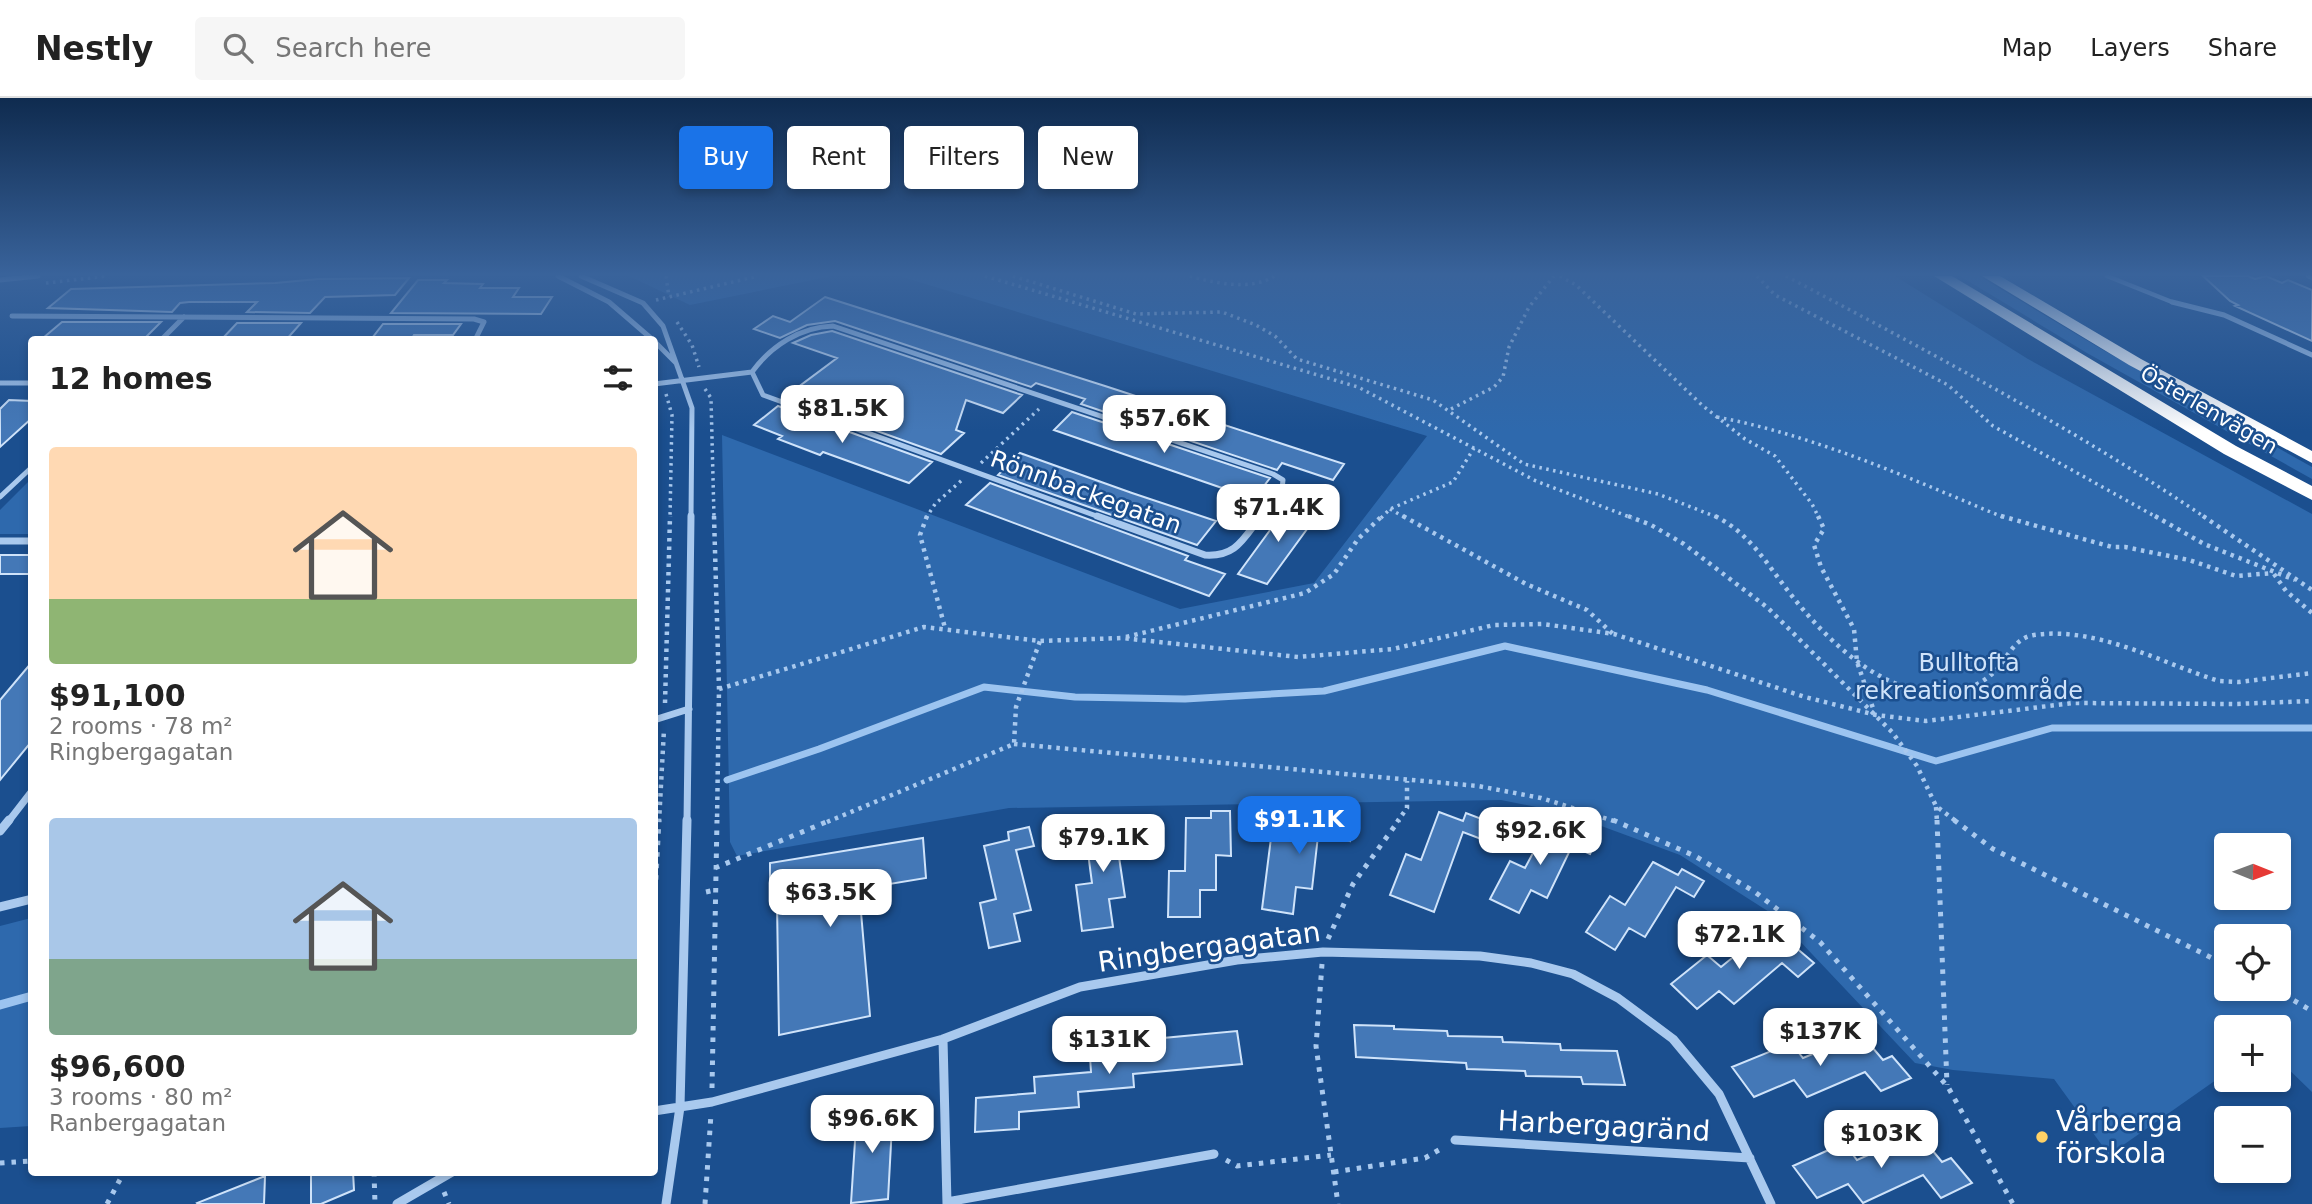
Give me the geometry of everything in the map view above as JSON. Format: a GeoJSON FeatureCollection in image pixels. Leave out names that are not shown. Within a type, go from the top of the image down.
{"type":"FeatureCollection","features":[{"type":"Feature","properties":{"kind":"highway"},"geometry":{"type":"LineString","coordinates":[[2020,328],[2231,450]]}},
{"type":"Feature","properties":{"kind":"highway","name":"Österlenvägen"},"geometry":{"type":"LineString","coordinates":[[2027,328],[2231,450],[2312,494]]}},
{"type":"Feature","properties":{"kind":"highway","name":"Österlenvägen"},"geometry":{"type":"LineString","coordinates":[[2077,328],[2312,458]]}},
{"type":"Feature","properties":{"kind":"street"},"geometry":{"type":"LineString","coordinates":[[664,328],[692,408],[689,709],[680,1107],[666,1204]]}},
{"type":"Feature","properties":{"kind":"street","name":"Rönnbackegatan"},"geometry":{"type":"LineString","coordinates":[[810,328],[758,362],[752,372],[763,395],[1205,555],[1222,556],[1236,547],[1282,489],[1283,480],[1273,474],[839,328]]}},
{"type":"Feature","properties":{"kind":"street"},"geometry":{"type":"LineString","coordinates":[[2252,328],[2312,355]]}},
{"type":"Feature","properties":{"kind":"street"},"geometry":{"type":"LineString","coordinates":[[658,344],[679,365]]}},
{"type":"Feature","properties":{"kind":"street"},"geometry":{"type":"LineString","coordinates":[[658,384],[752,372]]}},
{"type":"Feature","properties":{"kind":"street"},"geometry":{"type":"LineString","coordinates":[[0,383],[28,383]]}},
{"type":"Feature","properties":{"kind":"street"},"geometry":{"type":"LineString","coordinates":[[0,498],[28,471]]}},
{"type":"Feature","properties":{"kind":"street"},"geometry":{"type":"LineString","coordinates":[[0,541],[28,541]]}},
{"type":"Feature","properties":{"kind":"street"},"geometry":{"type":"LineString","coordinates":[[658,719],[689,709]]}},
{"type":"Feature","properties":{"kind":"street"},"geometry":{"type":"LineString","coordinates":[[0,831],[28,796]]}},
{"type":"Feature","properties":{"kind":"street"},"geometry":{"type":"LineString","coordinates":[[0,907],[28,900]]}},
{"type":"Feature","properties":{"kind":"street","name":"Ringbergagatan"},"geometry":{"type":"LineString","coordinates":[[658,1110],[712,1102],[943,1039],[1080,987],[1237,960],[1323,952],[1480,956],[1531,963],[1573,974],[1618,998],[1673,1039],[1718,1094],[1771,1204]]}},
{"type":"Feature","properties":{"kind":"street"},"geometry":{"type":"LineString","coordinates":[[943,1039],[947,1203],[1214,1154]]}},
{"type":"Feature","properties":{"kind":"street","name":"Harbergagränd"},"geometry":{"type":"LineString","coordinates":[[1455,1140],[1750,1158]]}},
{"type":"Feature","properties":{"kind":"street"},"geometry":{"type":"LineString","coordinates":[[397,1204],[445,1176]]}},
{"type":"Feature","properties":{"kind":"path"},"geometry":{"type":"LineString","coordinates":[[1159,328],[1359,387],[1536,481],[1651,525],[1684,544],[1768,608],[1892,732],[1917,766],[1936,806],[1948,1087]]}},
{"type":"Feature","properties":{"kind":"path"},"geometry":{"type":"LineString","coordinates":[[1262,328],[1275,336],[1297,359],[1433,400],[1450,409],[1524,464],[1662,496],[1715,516],[1738,530],[1760,550],[1794,598],[1857,662],[1910,689],[1963,691],[1987,680],[2013,647],[2030,635],[2069,635],[2109,644],[2220,681],[2239,682],[2312,673]]}},
{"type":"Feature","properties":{"kind":"path"},"geometry":{"type":"LineString","coordinates":[[1450,409],[1493,387],[1503,377],[1509,347],[1520,328]]}},
{"type":"Feature","properties":{"kind":"path"},"geometry":{"type":"LineString","coordinates":[[1618,328],[1717,417],[1745,439],[1775,456],[1812,503],[1824,530],[1814,545],[1821,567],[1854,629],[1857,662],[1876,715]]}},
{"type":"Feature","properties":{"kind":"path"},"geometry":{"type":"LineString","coordinates":[[1838,328],[1948,384],[1993,426],[2204,544],[2295,580]]}},
{"type":"Feature","properties":{"kind":"path"},"geometry":{"type":"LineString","coordinates":[[1883,328],[2013,397],[2155,483],[2312,590]]}},
{"type":"Feature","properties":{"kind":"path"},"geometry":{"type":"LineString","coordinates":[[664,383],[672,415],[665,717],[658,844],[670,842]]}},
{"type":"Feature","properties":{"kind":"path"},"geometry":{"type":"LineString","coordinates":[[945,628],[920,535],[922,520],[933,505],[1050,399]]}},
{"type":"Feature","properties":{"kind":"path"},"geometry":{"type":"LineString","coordinates":[[1717,417],[1744,422],[1861,458],[2008,519],[2112,547],[2189,560],[2236,576],[2274,573]]}},
{"type":"Feature","properties":{"kind":"path"},"geometry":{"type":"LineString","coordinates":[[1122,638],[1305,593],[1334,574],[1358,539],[1390,509],[1453,482],[1474,448]]}},
{"type":"Feature","properties":{"kind":"path"},"geometry":{"type":"LineString","coordinates":[[1390,509],[1526,584],[1587,610],[1614,634]]}},
{"type":"Feature","properties":{"kind":"path"},"geometry":{"type":"LineString","coordinates":[[2274,573],[2286,592],[2312,612]]}},
{"type":"Feature","properties":{"kind":"path"},"geometry":{"type":"LineString","coordinates":[[705,1204],[712,1102],[719,689],[924,627],[1040,641],[1122,638],[1298,657],[1394,649],[1494,625],[1543,624],[1614,634],[1804,697],[1876,715],[1926,721],[2073,703],[2235,704],[2312,701]]}},
{"type":"Feature","properties":{"kind":"path"},"geometry":{"type":"LineString","coordinates":[[1014,744],[1016,706],[1040,641]]}},
{"type":"Feature","properties":{"kind":"path"},"geometry":{"type":"LineString","coordinates":[[715,868],[1014,744],[1478,786],[1541,798],[1604,816],[1695,856],[1755,892],[1820,942],[1948,1087],[2012,1204]]}},
{"type":"Feature","properties":{"kind":"path"},"geometry":{"type":"LineString","coordinates":[[1338,1204],[1316,1046],[1323,952],[1353,884],[1408,808],[1408,781]]}},
{"type":"Feature","properties":{"kind":"path"},"geometry":{"type":"LineString","coordinates":[[1936,806],[1993,849],[2214,959]]}},
{"type":"Feature","properties":{"kind":"path"},"geometry":{"type":"LineString","coordinates":[[706,892],[715,890]]}},
{"type":"Feature","properties":{"kind":"path"},"geometry":{"type":"LineString","coordinates":[[2291,999],[2312,1011]]}},
{"type":"Feature","properties":{"kind":"path"},"geometry":{"type":"LineString","coordinates":[[1334,1172],[1425,1158],[1455,1140]]}},
{"type":"Feature","properties":{"kind":"path"},"geometry":{"type":"LineString","coordinates":[[1214,1154],[1237,1166],[1331,1156]]}},
{"type":"Feature","properties":{"kind":"path"},"geometry":{"type":"LineString","coordinates":[[0,1163],[28,1161]]}},
{"type":"Feature","properties":{"kind":"path"},"geometry":{"type":"LineString","coordinates":[[107,1204],[122,1176]]}},
{"type":"Feature","properties":{"kind":"path"},"geometry":{"type":"LineString","coordinates":[[374,1176],[375,1204]]}},
{"type":"Feature","properties":{"kind":"green space","name":"Bulltofta rekreationsområde"},"geometry":{"type":"Polygon","coordinates":[[[1069,328],[1978,328],[2028,359],[2312,514],[2312,1092],[2291,1072],[2291,1015],[2214,1015],[2214,1081],[2109,1155],[2054,1079],[1953,1070],[1915,1063],[1777,917],[1680,855],[1566,813],[1501,800],[1009,808],[737,856],[730,842],[722,435],[1180,609],[1314,583],[1427,436],[1069,328]]]}},
{"type":"Feature","properties":{"kind":"green space"},"geometry":{"type":"Polygon","coordinates":[[[2045,328],[2065,328],[2312,467],[2312,479],[2045,328]]]}},
{"type":"Feature","properties":{"kind":"green space"},"geometry":{"type":"Polygon","coordinates":[[[28,482],[28,534],[0,534],[0,510],[28,482]]]}},
{"type":"Feature","properties":{"kind":"green space"},"geometry":{"type":"Polygon","coordinates":[[[28,919],[28,1126],[0,1128],[0,926],[28,919]]]}},
{"type":"Feature","properties":{"kind":"building"},"geometry":{"type":"Polygon","coordinates":[[[55,328],[155,328],[147,336],[45,336],[55,328]]]}},
{"type":"Feature","properties":{"kind":"building"},"geometry":{"type":"Polygon","coordinates":[[[233,328],[297,328],[290,336],[225,336],[233,328]]]}},
{"type":"Feature","properties":{"kind":"building"},"geometry":{"type":"Polygon","coordinates":[[[380,328],[458,328],[453,335],[374,336],[380,328]]]}},
{"type":"Feature","properties":{"kind":"building"},"geometry":{"type":"Polygon","coordinates":[[[756,328],[802,328],[780,338],[754,329],[756,328]]]}},
{"type":"Feature","properties":{"kind":"building"},"geometry":{"type":"Polygon","coordinates":[[[855,328],[921,328],[1344,464],[1333,480],[1282,463],[1277,470],[1081,404],[1085,399],[1036,383],[1031,387],[855,328]]]}},
{"type":"Feature","properties":{"kind":"building"},"geometry":{"type":"Polygon","coordinates":[[[2283,328],[2312,328],[2312,341],[2283,328]]]}},
{"type":"Feature","properties":{"kind":"building"},"geometry":{"type":"Polygon","coordinates":[[[832,331],[1022,395],[1003,413],[966,400],[956,430],[964,433],[941,454],[788,399],[800,389],[797,388],[837,358],[793,343],[811,335],[832,331]]]}},
{"type":"Feature","properties":{"kind":"building"},"geometry":{"type":"Polygon","coordinates":[[[9,400],[28,401],[28,422],[0,447],[0,409],[9,400]]]}},
{"type":"Feature","properties":{"kind":"building"},"geometry":{"type":"Polygon","coordinates":[[[778,406],[932,462],[909,483],[823,452],[820,455],[778,439],[782,436],[754,425],[778,406]]]}},
{"type":"Feature","properties":{"kind":"building"},"geometry":{"type":"Polygon","coordinates":[[[1072,412],[1270,478],[1254,499],[1054,430],[1072,412]]]}},
{"type":"Feature","properties":{"kind":"building"},"geometry":{"type":"Polygon","coordinates":[[[1020,453],[1216,521],[1197,545],[998,475],[1020,453]]]}},
{"type":"Feature","properties":{"kind":"building"},"geometry":{"type":"Polygon","coordinates":[[[990,483],[1188,556],[1185,560],[1225,574],[1209,596],[966,505],[990,483]]]}},
{"type":"Feature","properties":{"kind":"building"},"geometry":{"type":"Polygon","coordinates":[[[1289,504],[1318,514],[1267,584],[1238,574],[1289,504]]]}},
{"type":"Feature","properties":{"kind":"building"},"geometry":{"type":"Polygon","coordinates":[[[0,555],[28,555],[28,574],[0,574],[0,555]]]}},
{"type":"Feature","properties":{"kind":"building"},"geometry":{"type":"Polygon","coordinates":[[[28,667],[28,746],[0,780],[0,700],[28,667]]]}},
{"type":"Feature","properties":{"kind":"building"},"geometry":{"type":"Polygon","coordinates":[[[1316,810],[1352,815],[1350,841],[1318,836],[1312,889],[1296,887],[1293,914],[1262,909],[1272,830],[1288,832],[1290,814],[1315,818],[1316,810]]]}},
{"type":"Feature","properties":{"kind":"building"},"geometry":{"type":"Polygon","coordinates":[[[1211,811],[1230,811],[1231,856],[1216,855],[1216,890],[1200,890],[1200,917],[1168,917],[1169,871],[1185,871],[1186,818],[1211,818],[1211,811]]]}},
{"type":"Feature","properties":{"kind":"building"},"geometry":{"type":"Polygon","coordinates":[[[1439,812],[1463,821],[1466,813],[1487,821],[1481,839],[1463,832],[1434,912],[1390,895],[1406,854],[1421,860],[1439,812]]]}},
{"type":"Feature","properties":{"kind":"building"},"geometry":{"type":"Polygon","coordinates":[[[1130,816],[1133,835],[1116,837],[1125,897],[1109,899],[1113,927],[1082,931],[1076,885],[1092,883],[1085,830],[1110,826],[1109,818],[1130,816]]]}},
{"type":"Feature","properties":{"kind":"building"},"geometry":{"type":"Polygon","coordinates":[[[1549,823],[1573,835],[1577,828],[1598,837],[1590,854],[1572,846],[1547,898],[1531,890],[1519,913],[1490,899],[1510,861],[1525,868],[1549,823]]]}},
{"type":"Feature","properties":{"kind":"building"},"geometry":{"type":"Polygon","coordinates":[[[1029,827],[1034,846],[1016,850],[1031,910],[1014,914],[1020,941],[989,948],[980,903],[996,899],[984,846],[1009,840],[1008,832],[1029,827]]]}},
{"type":"Feature","properties":{"kind":"building"},"geometry":{"type":"Polygon","coordinates":[[[923,838],[926,878],[859,889],[870,1016],[779,1035],[777,903],[770,904],[770,863],[923,838]]]}},
{"type":"Feature","properties":{"kind":"building"},"geometry":{"type":"Polygon","coordinates":[[[1653,862],[1678,875],[1682,869],[1704,881],[1694,897],[1676,887],[1645,937],[1629,928],[1615,950],[1586,932],[1610,896],[1625,905],[1653,862]]]}},
{"type":"Feature","properties":{"kind":"building"},"geometry":{"type":"Polygon","coordinates":[[[1764,932],[1787,951],[1794,946],[1814,963],[1798,977],[1782,963],[1734,1004],[1719,991],[1697,1009],[1671,984],[1707,955],[1721,967],[1764,932]]]}},
{"type":"Feature","properties":{"kind":"building"},"geometry":{"type":"Polygon","coordinates":[[[1354,1025],[1447,1031],[1448,1036],[1502,1037],[1503,1042],[1560,1044],[1561,1050],[1617,1051],[1625,1085],[1583,1084],[1581,1077],[1526,1076],[1525,1071],[1467,1069],[1466,1063],[1356,1057],[1354,1025]]]}},
{"type":"Feature","properties":{"kind":"building"},"geometry":{"type":"Polygon","coordinates":[[[1237,1031],[1242,1064],[1133,1074],[1134,1087],[1078,1092],[1079,1107],[1019,1112],[1019,1129],[975,1132],[976,1098],[1035,1093],[1034,1077],[1091,1072],[1090,1057],[1143,1053],[1142,1040],[1237,1031]]]}},
{"type":"Feature","properties":{"kind":"building"},"geometry":{"type":"Polygon","coordinates":[[[1861,1034],[1883,1060],[1892,1056],[1911,1078],[1881,1091],[1865,1072],[1807,1097],[1794,1080],[1754,1097],[1732,1067],[1791,1043],[1803,1058],[1861,1034]]]}},
{"type":"Feature","properties":{"kind":"building"},"geometry":{"type":"Polygon","coordinates":[[[893,1107],[888,1199],[851,1203],[857,1110],[893,1107]]]}},
{"type":"Feature","properties":{"kind":"building"},"geometry":{"type":"Polygon","coordinates":[[[1918,1133],[1942,1162],[1951,1158],[1972,1183],[1941,1198],[1923,1175],[1863,1203],[1848,1184],[1817,1198],[1793,1166],[1844,1143],[1857,1160],[1918,1133]]]}},
{"type":"Feature","properties":{"kind":"building"},"geometry":{"type":"Polygon","coordinates":[[[265,1176],[264,1204],[197,1203],[265,1176]]]}},
{"type":"Feature","properties":{"kind":"building"},"geometry":{"type":"Polygon","coordinates":[[[311,1176],[353,1176],[354,1190],[321,1204],[311,1204],[311,1176]]]}},
{"type":"Feature","properties":{"kind":"waterway"},"geometry":{"type":"LineString","coordinates":[[727,780],[819,749],[984,687],[1075,697],[1185,699],[1324,691],[1505,646],[1707,690],[1936,761],[2052,728],[2312,728]]}},
{"type":"Feature","properties":{"kind":"waterway"},"geometry":{"type":"LineString","coordinates":[[0,1005],[28,997]]}},
{"type":"Feature","properties":{"kind":"place","name":"Vårberga förskola"},"geometry":{"type":"Point","coordinates":[2042,1137]}}]}
